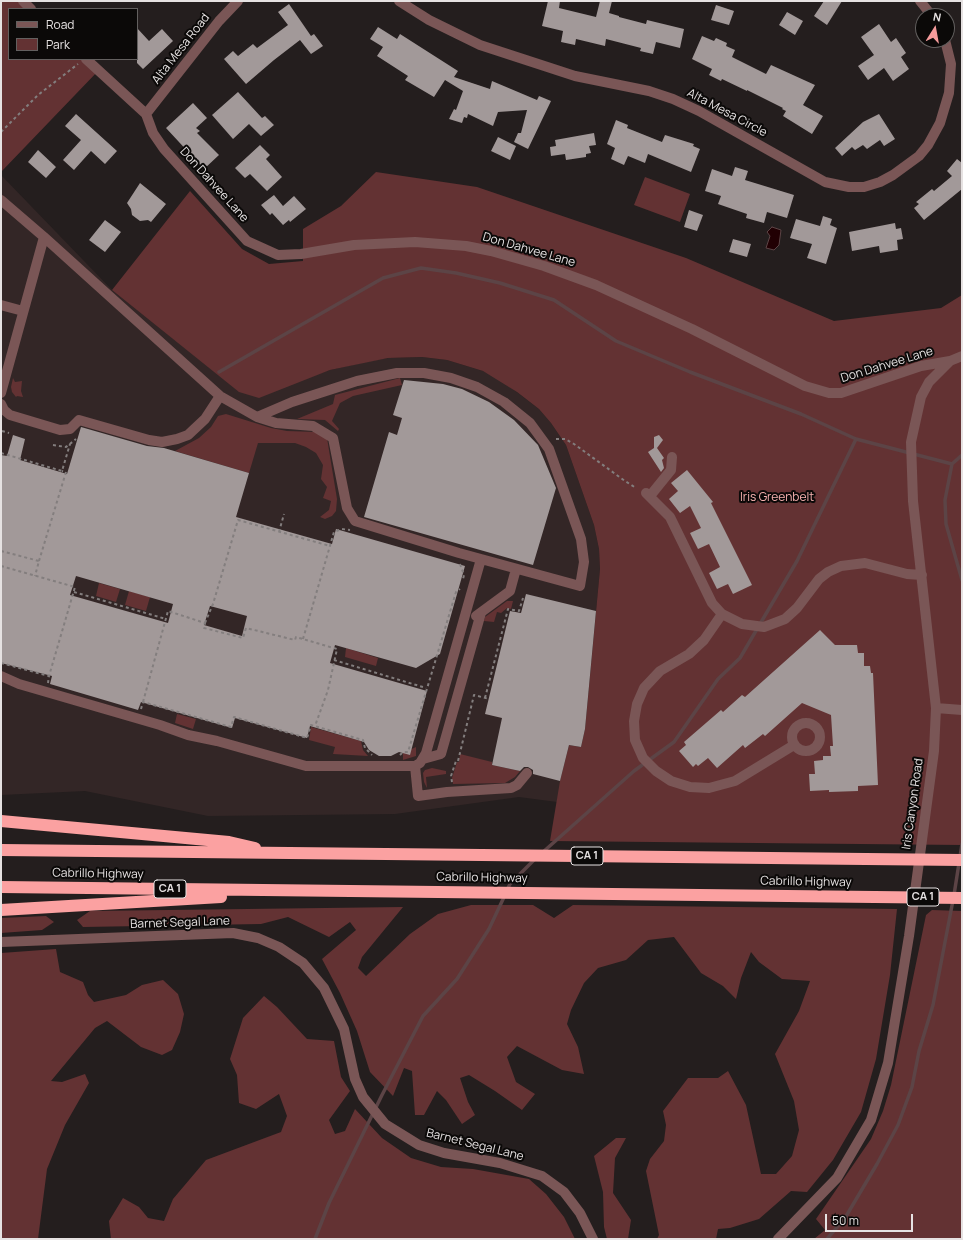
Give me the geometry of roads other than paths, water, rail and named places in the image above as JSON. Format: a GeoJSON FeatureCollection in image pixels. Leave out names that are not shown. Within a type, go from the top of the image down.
{"type":"FeatureCollection","features":[{"type":"Feature","properties":{"kind":"highway"},"geometry":{"type":"LineString","coordinates":[[1,821],[229,842],[278,853]]}},
{"type":"Feature","properties":{"kind":"highway","name":"Cabrillo Highway"},"geometry":{"type":"LineString","coordinates":[[1,850],[962,860]]}},
{"type":"Feature","properties":{"kind":"highway","name":"Cabrillo Highway"},"geometry":{"type":"LineString","coordinates":[[1,887],[890,896],[959,898]]}},
{"type":"Feature","properties":{"kind":"highway"},"geometry":{"type":"LineString","coordinates":[[1,910],[339,890]]}},
{"type":"Feature","properties":{"kind":"street","name":"Alta Mesa Road"},"geometry":{"type":"LineString","coordinates":[[146,114],[214,26],[238,1]]}},
{"type":"Feature","properties":{"kind":"street","name":"Alta Mesa Circle"},"geometry":{"type":"LineString","coordinates":[[399,1],[440,26],[480,45],[575,76],[649,91],[672,98],[699,111],[825,182],[849,187],[864,187],[880,182],[908,165],[928,145],[940,123],[949,93],[951,64],[947,48]]}},
{"type":"Feature","properties":{"kind":"street","name":"Don Dahvee Lane"},"geometry":{"type":"LineString","coordinates":[[87,60],[146,114],[153,133],[164,149],[247,241],[261,249],[278,255],[301,254],[354,245],[415,242],[466,246],[491,251],[544,266],[596,285],[692,329],[805,386],[829,393],[841,393],[921,366],[950,361]]}},
{"type":"Feature","properties":{"kind":"street"},"geometry":{"type":"LineString","coordinates":[[1,200],[220,396],[257,417],[276,423],[313,426],[332,438],[347,508],[355,521],[481,559],[580,586],[584,559],[581,539],[545,442],[530,423],[491,394],[465,382],[451,378],[410,372],[397,372],[357,382],[292,402],[257,417]]}},
{"type":"Feature","properties":{"kind":"street"},"geometry":{"type":"LineString","coordinates":[[1,393],[44,237]]}},
{"type":"Feature","properties":{"kind":"street"},"geometry":{"type":"LineString","coordinates":[[1,305],[23,311]]}},
{"type":"Feature","properties":{"kind":"street","name":"Iris Canyon Road"},"geometry":{"type":"LineString","coordinates":[[778,1239],[837,1178],[871,1120],[888,1063],[909,936],[934,751],[936,708],[913,501],[911,442],[921,397],[929,382],[950,361],[962,356]]}},
{"type":"Feature","properties":{"kind":"street"},"geometry":{"type":"LineString","coordinates":[[1,404],[4,410],[10,415],[60,430],[70,428],[79,420],[149,440],[162,442],[188,435],[204,419],[220,396]]}},
{"type":"Feature","properties":{"kind":"street"},"geometry":{"type":"LineString","coordinates":[[672,456],[671,470],[648,495],[670,517],[712,604],[722,614],[735,621],[750,626],[764,627],[778,623],[792,614],[815,583],[823,575],[834,568],[848,564],[875,564],[903,573],[922,575]]}},
{"type":"Feature","properties":{"kind":"street"},"geometry":{"type":"LineString","coordinates":[[481,559],[428,747],[419,762],[418,796],[511,788],[517,784],[526,773]]}},
{"type":"Feature","properties":{"kind":"street"},"geometry":{"type":"LineString","coordinates":[[461,629],[470,620],[510,591],[516,568]]}},
{"type":"Feature","properties":{"kind":"street"},"geometry":{"type":"LineString","coordinates":[[1,676],[19,684],[160,725],[188,735],[306,766],[419,762],[441,754],[481,612]]}},
{"type":"Feature","properties":{"kind":"street"},"geometry":{"type":"LineString","coordinates":[[722,614],[704,640],[689,654],[660,671],[644,688],[637,704],[634,721],[635,740],[643,758],[656,771],[671,781],[690,787],[709,788],[735,781],[794,745]]}},
{"type":"Feature","properties":{"kind":"street"},"geometry":{"type":"LineString","coordinates":[[936,708],[962,710]]}},
{"type":"Feature","properties":{"kind":"street","name":"Barnet Segal Lane"},"geometry":{"type":"LineString","coordinates":[[1,942],[233,933],[258,938],[279,947],[303,963],[324,988],[344,1029],[355,1079],[363,1097],[385,1124],[419,1145],[444,1153],[500,1163],[542,1176],[564,1192],[580,1213],[594,1239]]}},
{"type":"Feature","properties":{"kind":"waterway"},"geometry":{"type":"LineString","coordinates":[[219,372],[383,278],[421,268],[456,273],[500,283],[554,300],[616,341],[690,372],[801,414],[856,439],[952,464]]}},
{"type":"Feature","properties":{"kind":"waterway"},"geometry":{"type":"LineString","coordinates":[[543,852],[634,771],[674,742],[718,679],[740,658],[797,561],[856,439]]}},
{"type":"Feature","properties":{"kind":"waterway"},"geometry":{"type":"LineString","coordinates":[[962,455],[952,464],[945,500],[946,524],[962,580]]}},
{"type":"Feature","properties":{"kind":"waterway"},"geometry":{"type":"LineString","coordinates":[[827,1239],[845,1218],[877,1164],[898,1125],[912,1087],[919,1051],[933,1005],[962,844]]}},
{"type":"Feature","properties":{"kind":"waterway"},"geometry":{"type":"LineString","coordinates":[[507,890],[510,884],[535,859]]}},
{"type":"Feature","properties":{"kind":"waterway"},"geometry":{"type":"LineString","coordinates":[[315,1239],[329,1203],[423,1016],[457,979],[489,929],[505,895]]}},
{"type":"Feature","properties":{"kind":"park label","name":"Iris Greenbelt"},"geometry":{"type":"Point","coordinates":[777,498]}}]}
